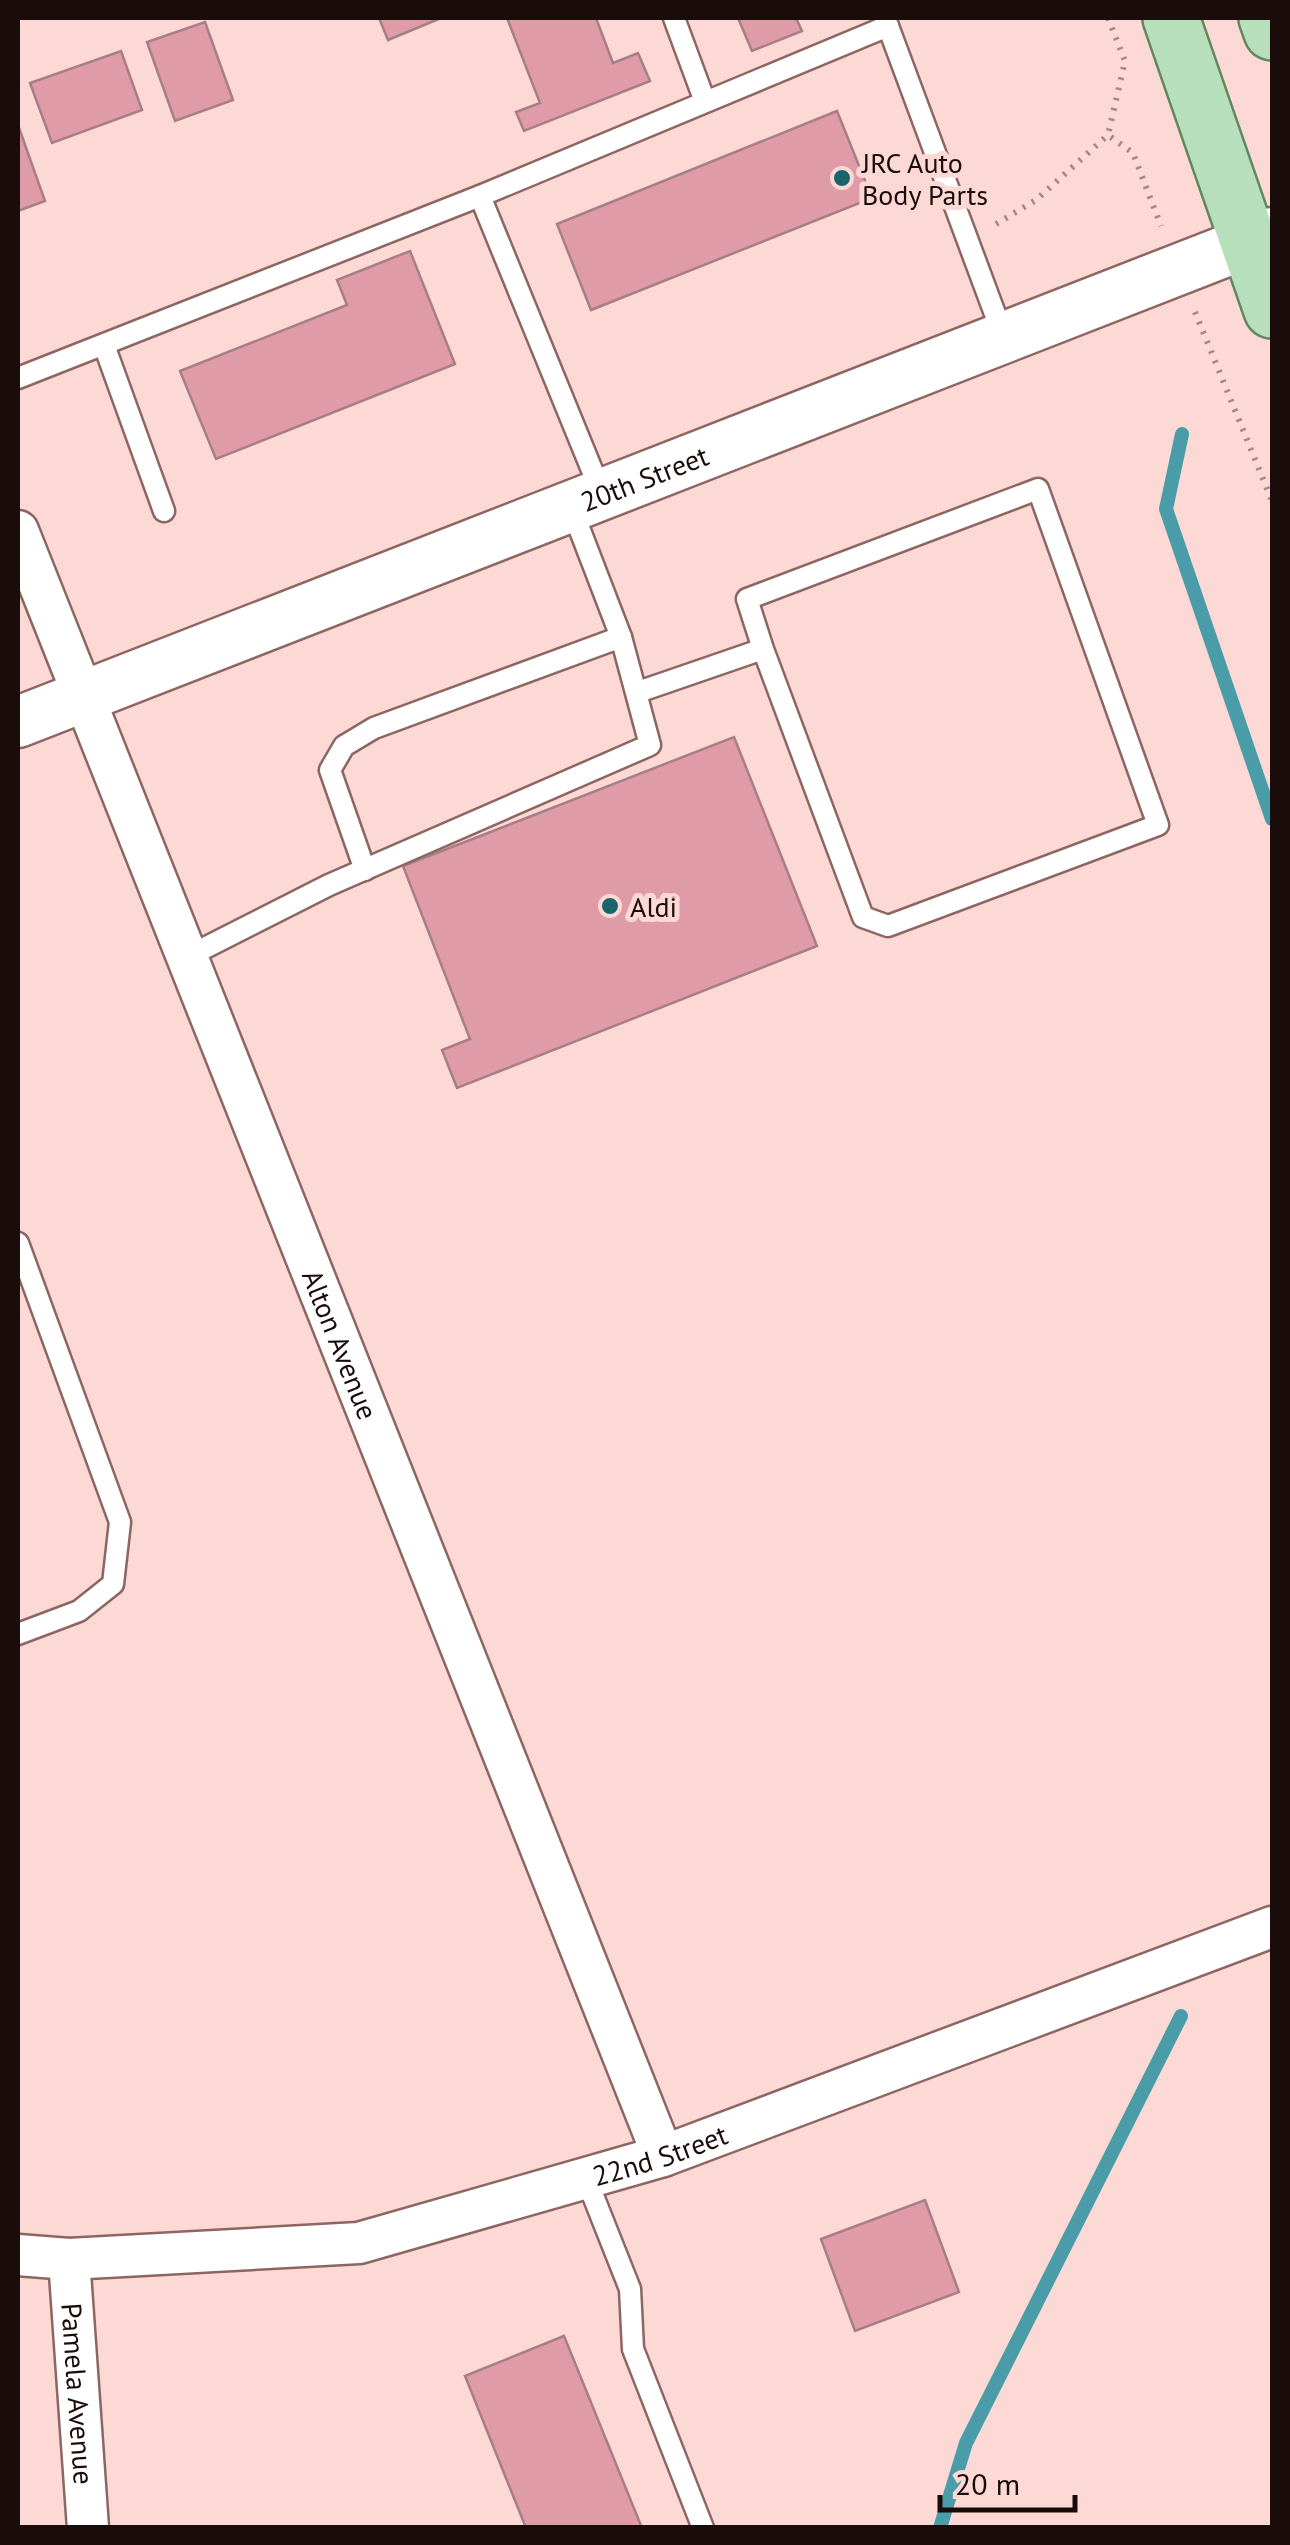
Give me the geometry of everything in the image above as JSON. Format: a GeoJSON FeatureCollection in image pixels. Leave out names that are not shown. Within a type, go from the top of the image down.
{"type":"FeatureCollection","features":[{"type":"Feature","properties":{"kind":"main road"},"geometry":{"type":"LineString","coordinates":[[1172,18],[1260,238],[1272,310]]}},
{"type":"Feature","properties":{"kind":"main road"},"geometry":{"type":"LineString","coordinates":[[1267,18],[1272,32]]}},
{"type":"Feature","properties":{"kind":"street","name":"20th Street"},"geometry":{"type":"LineString","coordinates":[[18,722],[1260,238]]}},
{"type":"Feature","properties":{"kind":"street","name":"Alton Avenue"},"geometry":{"type":"LineString","coordinates":[[18,530],[81,697],[663,2156]]}},
{"type":"Feature","properties":{"kind":"street","name":"22nd Street"},"geometry":{"type":"LineString","coordinates":[[18,2256],[69,2259],[359,2243],[663,2156],[1272,1927]]}},
{"type":"Feature","properties":{"kind":"street","name":"Pamela Avenue"},"geometry":{"type":"LineString","coordinates":[[69,2259],[88,2528]]}},
{"type":"Feature","properties":{"kind":"lane"},"geometry":{"type":"LineString","coordinates":[[674,18],[704,99]]}},
{"type":"Feature","properties":{"kind":"lane"},"geometry":{"type":"LineString","coordinates":[[18,378],[480,196],[886,22],[1004,338]]}},
{"type":"Feature","properties":{"kind":"lane"},"geometry":{"type":"LineString","coordinates":[[185,958],[364,870],[650,745],[586,500],[480,196]]}},
{"type":"Feature","properties":{"kind":"lane"},"geometry":{"type":"LineString","coordinates":[[104,345],[164,511]]}},
{"type":"Feature","properties":{"kind":"lane"},"geometry":{"type":"LineString","coordinates":[[1038,489],[1158,825],[888,926],[863,917],[763,649],[747,599],[1038,489]]}},
{"type":"Feature","properties":{"kind":"lane"},"geometry":{"type":"LineString","coordinates":[[364,870],[330,770],[344,746],[374,728],[621,637]]}},
{"type":"Feature","properties":{"kind":"lane"},"geometry":{"type":"LineString","coordinates":[[638,692],[763,649]]}},
{"type":"Feature","properties":{"kind":"lane"},"geometry":{"type":"LineString","coordinates":[[18,1243],[120,1522],[113,1584],[79,1611],[18,1634]]}},
{"type":"Feature","properties":{"kind":"lane"},"geometry":{"type":"LineString","coordinates":[[586,2178],[630,2289],[632,2349],[703,2528]]}},
{"type":"Feature","properties":{"kind":"path"},"geometry":{"type":"LineString","coordinates":[[1108,18],[1125,62],[1108,135]]}},
{"type":"Feature","properties":{"kind":"building"},"geometry":{"type":"Polygon","coordinates":[[[379,18],[441,18],[388,40],[379,18]]]}},
{"type":"Feature","properties":{"kind":"building"},"geometry":{"type":"Polygon","coordinates":[[[507,18],[596,18],[613,63],[638,53],[650,81],[524,131],[516,112],[540,103],[507,18]]]}},
{"type":"Feature","properties":{"kind":"building"},"geometry":{"type":"Polygon","coordinates":[[[738,18],[796,18],[802,31],[752,51],[738,18]]]}},
{"type":"Feature","properties":{"kind":"building"},"geometry":{"type":"Polygon","coordinates":[[[205,22],[233,100],[175,121],[147,42],[205,22]]]}},
{"type":"Feature","properties":{"kind":"building"},"geometry":{"type":"Polygon","coordinates":[[[121,51],[142,110],[52,143],[30,83],[121,51]]]}},
{"type":"Feature","properties":{"kind":"building"},"geometry":{"type":"Polygon","coordinates":[[[837,111],[872,198],[591,310],[557,224],[837,111]]]}},
{"type":"Feature","properties":{"kind":"building"},"geometry":{"type":"Polygon","coordinates":[[[18,125],[45,201],[18,211],[18,125]]]}},
{"type":"Feature","properties":{"kind":"building"},"geometry":{"type":"Polygon","coordinates":[[[410,251],[455,364],[216,459],[180,371],[347,305],[337,280],[410,251]]]}},
{"type":"Feature","properties":{"kind":"building","name":"Aldi"},"geometry":{"type":"Polygon","coordinates":[[[734,737],[817,946],[457,1088],[442,1050],[470,1039],[403,866],[734,737]]]}},
{"type":"Feature","properties":{"kind":"building"},"geometry":{"type":"Polygon","coordinates":[[[925,2200],[959,2292],[855,2331],[821,2239],[925,2200]]]}},
{"type":"Feature","properties":{"kind":"building"},"geometry":{"type":"Polygon","coordinates":[[[564,2336],[642,2528],[526,2528],[465,2376],[564,2336]]]}},
{"type":"Feature","properties":{"kind":"waterway"},"geometry":{"type":"LineString","coordinates":[[1182,434],[1166,509],[1272,819]]}},
{"type":"Feature","properties":{"kind":"waterway"},"geometry":{"type":"LineString","coordinates":[[940,2528],[966,2443],[1181,2016]]}},
{"type":"Feature","properties":{"kind":"place","name":"JRC Auto Body Parts"},"geometry":{"type":"Point","coordinates":[842,178]}},
{"type":"Feature","properties":{"kind":"place","name":"Aldi"},"geometry":{"type":"Point","coordinates":[610,906]}}]}
